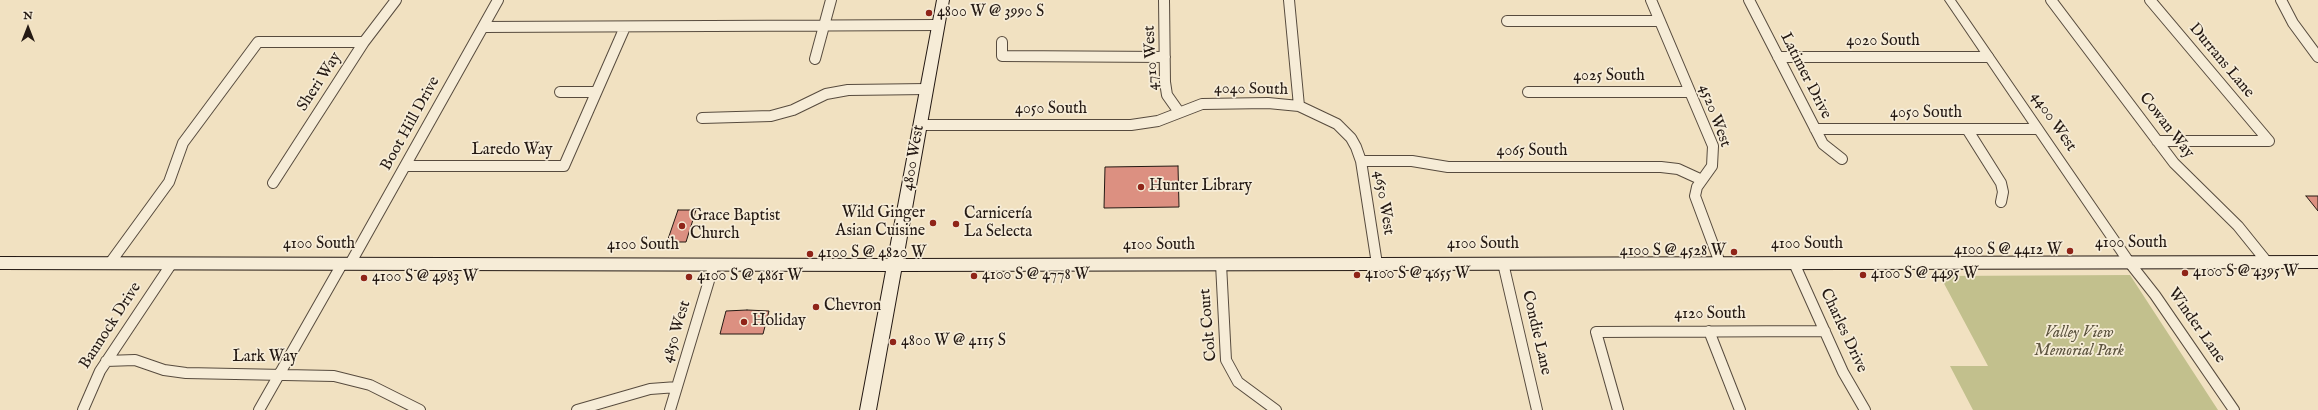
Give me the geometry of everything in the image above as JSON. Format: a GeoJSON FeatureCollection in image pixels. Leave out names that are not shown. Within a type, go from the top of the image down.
{"type":"FeatureCollection","features":[{"type":"Feature","properties":{"kind":"main road","name":"4800 West"},"geometry":{"type":"LineString","coordinates":[[868,410],[943,0]]}},
{"type":"Feature","properties":{"kind":"main road","name":"4100 South"},"geometry":{"type":"LineString","coordinates":[[0,263],[1377,264],[2318,262]]}},
{"type":"Feature","properties":{"kind":"street","name":"Sheri Way"},"geometry":{"type":"LineString","coordinates":[[273,183],[364,42],[396,0]]}},
{"type":"Feature","properties":{"kind":"street","name":"Boot Hill Drive"},"geometry":{"type":"LineString","coordinates":[[259,410],[405,166],[498,0]]}},
{"type":"Feature","properties":{"kind":"street"},"geometry":{"type":"LineString","coordinates":[[815,59],[831,0]]}},
{"type":"Feature","properties":{"kind":"street","name":"4710 West"},"geometry":{"type":"LineString","coordinates":[[1164,0],[1167,95],[1179,112]]}},
{"type":"Feature","properties":{"kind":"street"},"geometry":{"type":"LineString","coordinates":[[1288,0],[1299,92],[1299,106]]}},
{"type":"Feature","properties":{"kind":"street","name":"4520 West"},"geometry":{"type":"LineString","coordinates":[[1651,0],[1714,151],[1712,166],[1696,192],[1696,201],[1720,263]]}},
{"type":"Feature","properties":{"kind":"street","name":"Latimer Drive"},"geometry":{"type":"LineString","coordinates":[[1749,0],[1815,129],[1826,147],[1842,159]]}},
{"type":"Feature","properties":{"kind":"street","name":"4400 West"},"geometry":{"type":"LineString","coordinates":[[1950,0],[2129,262]]}},
{"type":"Feature","properties":{"kind":"street","name":"Cowan Way"},"geometry":{"type":"LineString","coordinates":[[2050,0],[2158,141],[2190,180],[2238,226],[2267,262]]}},
{"type":"Feature","properties":{"kind":"street","name":"Durrans Lane"},"geometry":{"type":"LineString","coordinates":[[2150,0],[2269,141],[2158,141]]}},
{"type":"Feature","properties":{"kind":"street"},"geometry":{"type":"LineString","coordinates":[[2281,0],[2293,23],[2318,57]]}},
{"type":"Feature","properties":{"kind":"street"},"geometry":{"type":"LineString","coordinates":[[1508,21],[1660,21]]}},
{"type":"Feature","properties":{"kind":"street"},"geometry":{"type":"LineString","coordinates":[[483,27],[938,25]]}},
{"type":"Feature","properties":{"kind":"street","name":"Laredo Way"},"geometry":{"type":"LineString","coordinates":[[405,166],[564,166],[625,27]]}},
{"type":"Feature","properties":{"kind":"street"},"geometry":{"type":"LineString","coordinates":[[110,263],[169,182],[183,143],[258,42],[364,42]]}},
{"type":"Feature","properties":{"kind":"street"},"geometry":{"type":"LineString","coordinates":[[1002,42],[1002,56],[1165,57]]}},
{"type":"Feature","properties":{"kind":"street","name":"4020 South"},"geometry":{"type":"LineString","coordinates":[[1778,57],[1988,56]]}},
{"type":"Feature","properties":{"kind":"street"},"geometry":{"type":"LineString","coordinates":[[702,118],[771,116],[793,110],[826,94],[848,90],[926,89]]}},
{"type":"Feature","properties":{"kind":"street"},"geometry":{"type":"LineString","coordinates":[[560,92],[596,92]]}},
{"type":"Feature","properties":{"kind":"street","name":"4025 South"},"geometry":{"type":"LineString","coordinates":[[1528,92],[1690,92]]}},
{"type":"Feature","properties":{"kind":"street","name":"4040 South"},"geometry":{"type":"LineString","coordinates":[[1179,112],[1191,107],[1212,103],[1268,103],[1299,106],[1336,124],[1351,138],[1356,147]]}},
{"type":"Feature","properties":{"kind":"street","name":"4050 South"},"geometry":{"type":"LineString","coordinates":[[920,125],[1131,125],[1158,121],[1179,112]]}},
{"type":"Feature","properties":{"kind":"street","name":"4050 South"},"geometry":{"type":"LineString","coordinates":[[1815,129],[2037,129]]}},
{"type":"Feature","properties":{"kind":"street"},"geometry":{"type":"LineString","coordinates":[[1967,129],[2001,183],[2003,192],[2001,202]]}},
{"type":"Feature","properties":{"kind":"street","name":"4650 West"},"geometry":{"type":"LineString","coordinates":[[1356,147],[1361,161],[1377,264]]}},
{"type":"Feature","properties":{"kind":"street","name":"4065 South"},"geometry":{"type":"LineString","coordinates":[[1361,161],[1412,161],[1448,168],[1666,167],[1684,171],[1702,180]]}},
{"type":"Feature","properties":{"kind":"street","name":"Winder Lane"},"geometry":{"type":"LineString","coordinates":[[2129,262],[2155,295],[2234,410]]}},
{"type":"Feature","properties":{"kind":"street","name":"Bannock Drive"},"geometry":{"type":"LineString","coordinates":[[83,410],[94,381],[106,361],[172,263]]}},
{"type":"Feature","properties":{"kind":"street","name":"Condie Lane"},"geometry":{"type":"LineString","coordinates":[[1503,263],[1537,410]]}},
{"type":"Feature","properties":{"kind":"street","name":"Charles Drive"},"geometry":{"type":"LineString","coordinates":[[1794,263],[1843,372],[1865,410]]}},
{"type":"Feature","properties":{"kind":"street","name":"4850 West"},"geometry":{"type":"LineString","coordinates":[[670,410],[714,264]]}},
{"type":"Feature","properties":{"kind":"street","name":"Colt Court"},"geometry":{"type":"LineString","coordinates":[[1221,264],[1225,352],[1229,368],[1244,388],[1276,410]]}},
{"type":"Feature","properties":{"kind":"street"},"geometry":{"type":"LineString","coordinates":[[1709,331],[1740,410]]}},
{"type":"Feature","properties":{"kind":"street","name":"4120 South"},"geometry":{"type":"LineString","coordinates":[[1618,410],[1596,332],[1825,331]]}},
{"type":"Feature","properties":{"kind":"street","name":"Lark Way"},"geometry":{"type":"LineString","coordinates":[[106,361],[135,360],[164,370],[186,374],[280,374],[334,376],[359,382],[417,409]]}},
{"type":"Feature","properties":{"kind":"street"},"geometry":{"type":"LineString","coordinates":[[577,410],[650,389],[678,387]]}},
{"type":"Feature","properties":{"kind":"green space","name":"Valley View Memorial Park"},"geometry":{"type":"Polygon","coordinates":[[[2130,275],[2218,410],[1973,410],[1950,366],[1988,366],[1940,276],[2130,275]]]}},
{"type":"Feature","properties":{"kind":"building","name":"Hunter Library"},"geometry":{"type":"Polygon","coordinates":[[[1178,166],[1179,207],[1104,208],[1105,167],[1178,166]]]}},
{"type":"Feature","properties":{"kind":"building"},"geometry":{"type":"Polygon","coordinates":[[[2306,196],[2318,196],[2318,211],[2306,196]]]}},
{"type":"Feature","properties":{"kind":"building","name":"Grace Baptist Church"},"geometry":{"type":"Polygon","coordinates":[[[678,210],[696,210],[686,242],[667,242],[678,210]]]}},
{"type":"Feature","properties":{"kind":"building","name":"Holiday"},"geometry":{"type":"Polygon","coordinates":[[[726,311],[769,311],[763,334],[720,334],[726,311]]]}},
{"type":"Feature","properties":{"kind":"place","name":"4800 W @ 3990 S"},"geometry":{"type":"Point","coordinates":[929,13]}},
{"type":"Feature","properties":{"kind":"place","name":"Hunter Library"},"geometry":{"type":"Point","coordinates":[1141,187]}},
{"type":"Feature","properties":{"kind":"place","name":"Wild Ginger Asian Cuisine"},"geometry":{"type":"Point","coordinates":[933,223]}},
{"type":"Feature","properties":{"kind":"place","name":"Carnicería La Selecta"},"geometry":{"type":"Point","coordinates":[956,224]}},
{"type":"Feature","properties":{"kind":"place","name":"Grace Baptist Church"},"geometry":{"type":"Point","coordinates":[682,226]}},
{"type":"Feature","properties":{"kind":"place","name":"4100 S @ 4412 W"},"geometry":{"type":"Point","coordinates":[2070,251]}},
{"type":"Feature","properties":{"kind":"place","name":"4100 S @ 4528 W"},"geometry":{"type":"Point","coordinates":[1734,252]}},
{"type":"Feature","properties":{"kind":"place","name":"4100 S @ 4820 W"},"geometry":{"type":"Point","coordinates":[810,254]}},
{"type":"Feature","properties":{"kind":"place","name":"4100 S @ 4395 W"},"geometry":{"type":"Point","coordinates":[2185,273]}},
{"type":"Feature","properties":{"kind":"place","name":"4100 S @ 4655 W"},"geometry":{"type":"Point","coordinates":[1357,275]}},
{"type":"Feature","properties":{"kind":"place","name":"4100 S @ 4495 W"},"geometry":{"type":"Point","coordinates":[1863,275]}},
{"type":"Feature","properties":{"kind":"place","name":"4100 S @ 4778 W"},"geometry":{"type":"Point","coordinates":[974,276]}},
{"type":"Feature","properties":{"kind":"place","name":"4100 S @ 4861 W"},"geometry":{"type":"Point","coordinates":[689,277]}},
{"type":"Feature","properties":{"kind":"place","name":"4100 S @ 4983 W"},"geometry":{"type":"Point","coordinates":[364,278]}},
{"type":"Feature","properties":{"kind":"place","name":"Chevron"},"geometry":{"type":"Point","coordinates":[816,307]}},
{"type":"Feature","properties":{"kind":"place","name":"Holiday"},"geometry":{"type":"Point","coordinates":[744,322]}},
{"type":"Feature","properties":{"kind":"place","name":"4800 W @ 4115 S"},"geometry":{"type":"Point","coordinates":[893,342]}}]}
